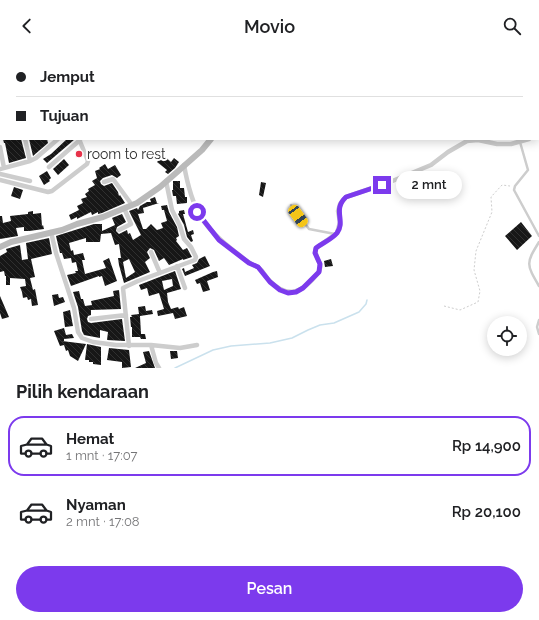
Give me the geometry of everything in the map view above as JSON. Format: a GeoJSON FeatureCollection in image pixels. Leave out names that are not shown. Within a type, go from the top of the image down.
{"type":"FeatureCollection","features":[{"type":"Feature","properties":{"kind":"street"},"geometry":{"type":"LineString","coordinates":[[25,140],[30,161]]}},
{"type":"Feature","properties":{"kind":"street"},"geometry":{"type":"LineString","coordinates":[[48,140],[50,145]]}},
{"type":"Feature","properties":{"kind":"street"},"geometry":{"type":"LineString","coordinates":[[0,147],[2,168],[30,161],[57,140]]}},
{"type":"Feature","properties":{"kind":"street"},"geometry":{"type":"LineString","coordinates":[[0,180],[44,192],[52,191],[87,164],[88,159],[80,140],[49,167]]}},
{"type":"Feature","properties":{"kind":"street"},"geometry":{"type":"LineString","coordinates":[[0,247],[11,242],[103,217],[132,205],[166,181],[202,150],[210,140]]}},
{"type":"Feature","properties":{"kind":"street"},"geometry":{"type":"LineString","coordinates":[[184,165],[197,212],[212,232],[219,240],[249,263],[258,267],[270,282],[280,290],[288,293],[296,292],[319,272],[320,264],[315,253],[316,248],[334,236],[339,229],[340,222],[338,210],[340,204],[346,197],[390,182],[432,165],[448,152],[468,140],[504,144],[526,140]]}},
{"type":"Feature","properties":{"kind":"street"},"geometry":{"type":"LineString","coordinates":[[0,174],[30,181]]}},
{"type":"Feature","properties":{"kind":"street"},"geometry":{"type":"LineString","coordinates":[[104,182],[114,179],[132,205]]}},
{"type":"Feature","properties":{"kind":"street"},"geometry":{"type":"LineString","coordinates":[[129,346],[123,288],[138,280],[195,260],[196,257],[191,247],[184,239],[180,226],[172,210],[166,181]]}},
{"type":"Feature","properties":{"kind":"street"},"geometry":{"type":"LineString","coordinates":[[119,230],[131,224],[124,208]]}},
{"type":"Feature","properties":{"kind":"street"},"geometry":{"type":"LineString","coordinates":[[51,232],[56,253],[74,308],[79,334],[82,338],[92,342],[129,346],[144,344],[180,348],[197,345]]}},
{"type":"Feature","properties":{"kind":"street"},"geometry":{"type":"LineString","coordinates":[[151,252],[160,273]]}},
{"type":"Feature","properties":{"kind":"street"},"geometry":{"type":"LineString","coordinates":[[177,266],[185,288]]}},
{"type":"Feature","properties":{"kind":"street"},"geometry":{"type":"LineString","coordinates":[[91,319],[126,315]]}},
{"type":"Feature","properties":{"kind":"street"},"geometry":{"type":"LineString","coordinates":[[151,345],[159,368]]}},
{"type":"Feature","properties":{"kind":"lane"},"geometry":{"type":"LineString","coordinates":[[520,142],[528,170],[515,186],[514,190],[539,236]]}},
{"type":"Feature","properties":{"kind":"lane"},"geometry":{"type":"LineString","coordinates":[[291,205],[309,229],[326,232],[334,236]]}},
{"type":"Feature","properties":{"kind":"lane"},"geometry":{"type":"LineString","coordinates":[[326,232],[334,236]]}},
{"type":"Feature","properties":{"kind":"lane"},"geometry":{"type":"LineString","coordinates":[[539,242],[529,257],[528,263],[539,286]]}},
{"type":"Feature","properties":{"kind":"lane"},"geometry":{"type":"LineString","coordinates":[[539,320],[537,327],[539,334]]}},
{"type":"Feature","properties":{"kind":"path"},"geometry":{"type":"LineString","coordinates":[[444,306],[460,310],[478,302],[480,291],[474,270],[476,251],[492,212],[491,197],[502,185],[515,186]]}},
{"type":"Feature","properties":{"kind":"building"},"geometry":{"type":"Polygon","coordinates":[[[3,140],[21,140],[26,158],[9,163],[3,140]]]}},
{"type":"Feature","properties":{"kind":"building"},"geometry":{"type":"Polygon","coordinates":[[[29,140],[47,140],[48,143],[33,156],[29,140]]]}},
{"type":"Feature","properties":{"kind":"building"},"geometry":{"type":"Polygon","coordinates":[[[66,140],[74,140],[47,163],[43,159],[51,154],[66,140]]]}},
{"type":"Feature","properties":{"kind":"building"},"geometry":{"type":"Polygon","coordinates":[[[163,155],[171,162],[174,158],[179,162],[168,174],[165,172],[167,170],[157,162],[163,155]]]}},
{"type":"Feature","properties":{"kind":"building"},"geometry":{"type":"Polygon","coordinates":[[[64,159],[69,165],[58,175],[53,169],[64,159]]]}},
{"type":"Feature","properties":{"kind":"building"},"geometry":{"type":"Polygon","coordinates":[[[105,164],[108,169],[115,165],[121,175],[117,178],[112,175],[103,178],[100,181],[101,184],[104,186],[112,183],[119,196],[120,195],[125,203],[102,213],[98,214],[98,212],[92,215],[91,212],[77,219],[77,217],[71,220],[69,215],[79,210],[77,206],[83,203],[81,199],[87,197],[85,194],[89,191],[88,189],[95,185],[92,181],[97,178],[95,171],[100,169],[99,168],[105,164]]]}},
{"type":"Feature","properties":{"kind":"building"},"geometry":{"type":"Polygon","coordinates":[[[47,171],[51,178],[49,180],[50,181],[44,185],[39,176],[47,171]]]}},
{"type":"Feature","properties":{"kind":"building"},"geometry":{"type":"Polygon","coordinates":[[[173,181],[180,181],[180,188],[184,188],[187,203],[177,204],[176,196],[173,196],[173,181]]]}},
{"type":"Feature","properties":{"kind":"building"},"geometry":{"type":"Polygon","coordinates":[[[261,182],[266,183],[263,197],[259,195],[261,182]]]}},
{"type":"Feature","properties":{"kind":"building"},"geometry":{"type":"Polygon","coordinates":[[[14,187],[23,190],[20,199],[11,196],[14,187]]]}},
{"type":"Feature","properties":{"kind":"building"},"geometry":{"type":"Polygon","coordinates":[[[155,197],[157,203],[159,203],[143,208],[144,213],[138,214],[143,229],[146,229],[151,224],[157,230],[163,228],[161,223],[167,221],[164,210],[162,210],[161,206],[167,205],[177,227],[179,236],[176,238],[176,241],[183,250],[187,248],[192,257],[169,265],[164,258],[159,261],[154,250],[150,248],[147,252],[150,258],[145,262],[150,272],[124,283],[118,258],[121,258],[119,244],[115,245],[111,233],[101,234],[100,242],[86,242],[86,238],[69,243],[71,251],[73,250],[74,255],[83,253],[85,260],[82,260],[85,274],[106,268],[103,261],[109,258],[117,281],[105,286],[102,276],[99,276],[71,286],[67,275],[78,271],[76,262],[72,263],[71,258],[64,259],[62,253],[60,253],[56,236],[94,224],[102,224],[102,231],[115,225],[112,218],[122,214],[126,222],[117,227],[116,231],[119,234],[127,230],[128,234],[130,233],[133,240],[141,235],[129,211],[137,208],[138,210],[140,206],[147,202],[151,202],[150,199],[155,197]],[[129,259],[123,262],[126,278],[135,272],[129,259]]]}},
{"type":"Feature","properties":{"kind":"building"},"geometry":{"type":"Polygon","coordinates":[[[184,210],[185,214],[183,214],[188,232],[193,230],[194,234],[191,235],[193,241],[191,242],[187,237],[184,225],[178,214],[179,211],[184,210]]]}},
{"type":"Feature","properties":{"kind":"building"},"geometry":{"type":"Polygon","coordinates":[[[33,211],[33,214],[41,213],[42,226],[43,225],[44,229],[24,231],[24,227],[16,228],[18,236],[0,239],[0,216],[2,216],[3,223],[11,221],[10,216],[28,214],[28,212],[33,211]]]}},
{"type":"Feature","properties":{"kind":"building"},"geometry":{"type":"Polygon","coordinates":[[[521,222],[532,236],[517,250],[505,236],[521,222]]]}},
{"type":"Feature","properties":{"kind":"building"},"geometry":{"type":"Polygon","coordinates":[[[49,238],[52,254],[31,259],[35,277],[30,278],[33,290],[35,289],[38,305],[32,306],[31,299],[28,300],[27,297],[23,298],[20,287],[26,286],[25,279],[10,278],[10,285],[6,285],[6,276],[4,271],[0,272],[0,256],[7,252],[6,249],[20,245],[22,260],[28,259],[26,243],[49,238]]]}},
{"type":"Feature","properties":{"kind":"building"},"geometry":{"type":"Polygon","coordinates":[[[205,256],[210,266],[185,276],[182,269],[184,268],[185,272],[194,268],[192,265],[197,263],[199,259],[205,256]]]}},
{"type":"Feature","properties":{"kind":"building"},"geometry":{"type":"Polygon","coordinates":[[[331,259],[333,266],[325,267],[324,261],[331,259]]]}},
{"type":"Feature","properties":{"kind":"building"},"geometry":{"type":"Polygon","coordinates":[[[175,271],[181,289],[167,293],[168,302],[171,309],[178,307],[179,309],[184,307],[187,316],[175,319],[173,313],[158,316],[157,311],[164,309],[159,293],[149,296],[147,288],[141,290],[139,285],[175,271]],[[172,279],[162,281],[164,290],[173,286],[172,279]]]}},
{"type":"Feature","properties":{"kind":"building"},"geometry":{"type":"Polygon","coordinates":[[[217,271],[218,277],[207,281],[210,290],[203,292],[200,283],[197,284],[195,280],[217,271]]]}},
{"type":"Feature","properties":{"kind":"building"},"geometry":{"type":"Polygon","coordinates":[[[119,290],[121,309],[91,310],[91,315],[88,316],[87,319],[88,322],[91,323],[122,319],[125,341],[107,340],[108,332],[100,330],[100,338],[84,335],[73,292],[79,291],[85,306],[92,305],[91,301],[114,296],[113,291],[119,290]]]}},
{"type":"Feature","properties":{"kind":"building"},"geometry":{"type":"Polygon","coordinates":[[[58,294],[59,298],[63,297],[65,302],[54,306],[52,295],[58,294]]]}},
{"type":"Feature","properties":{"kind":"building"},"geometry":{"type":"Polygon","coordinates":[[[0,296],[9,317],[2,319],[0,313],[0,296]]]}},
{"type":"Feature","properties":{"kind":"building"},"geometry":{"type":"Polygon","coordinates":[[[145,306],[146,311],[152,310],[153,314],[140,316],[141,334],[145,334],[146,339],[132,337],[130,317],[132,317],[131,315],[139,314],[138,307],[145,306]]]}},
{"type":"Feature","properties":{"kind":"building"},"geometry":{"type":"Polygon","coordinates":[[[70,310],[73,326],[65,327],[63,312],[70,310]]]}},
{"type":"Feature","properties":{"kind":"building"},"geometry":{"type":"Polygon","coordinates":[[[64,328],[66,335],[72,334],[74,338],[64,339],[64,341],[62,341],[86,344],[78,361],[70,356],[64,345],[60,346],[54,331],[64,328]]]}},
{"type":"Feature","properties":{"kind":"building"},"geometry":{"type":"Polygon","coordinates":[[[87,344],[101,347],[101,365],[93,364],[93,362],[89,362],[89,360],[85,360],[87,344]]]}},
{"type":"Feature","properties":{"kind":"building"},"geometry":{"type":"Polygon","coordinates":[[[109,348],[129,350],[131,367],[122,368],[122,362],[107,360],[109,348]]]}},
{"type":"Feature","properties":{"kind":"building"},"geometry":{"type":"Polygon","coordinates":[[[149,351],[155,368],[135,368],[146,363],[143,352],[149,351]]]}},
{"type":"Feature","properties":{"kind":"building"},"geometry":{"type":"Polygon","coordinates":[[[170,351],[177,351],[178,358],[171,359],[170,351]]]}},
{"type":"Feature","properties":{"kind":"waterway"},"geometry":{"type":"LineString","coordinates":[[175,368],[213,350],[231,346],[270,343],[292,338],[320,325],[334,323],[359,312],[366,304],[367,300]]}},
{"type":"Feature","properties":{"kind":"place","name":"room to rest"},"geometry":{"type":"Point","coordinates":[79,154]}},
{"type":"Feature","properties":{"kind":"route"},"geometry":{"type":"LineString","coordinates":[[197,212],[219,240],[249,263],[258,267],[270,282],[280,290],[288,293],[296,292],[303,288],[319,272],[320,264],[315,250],[337,233],[340,222],[338,210],[342,200],[351,195],[382,185]]}}]}
